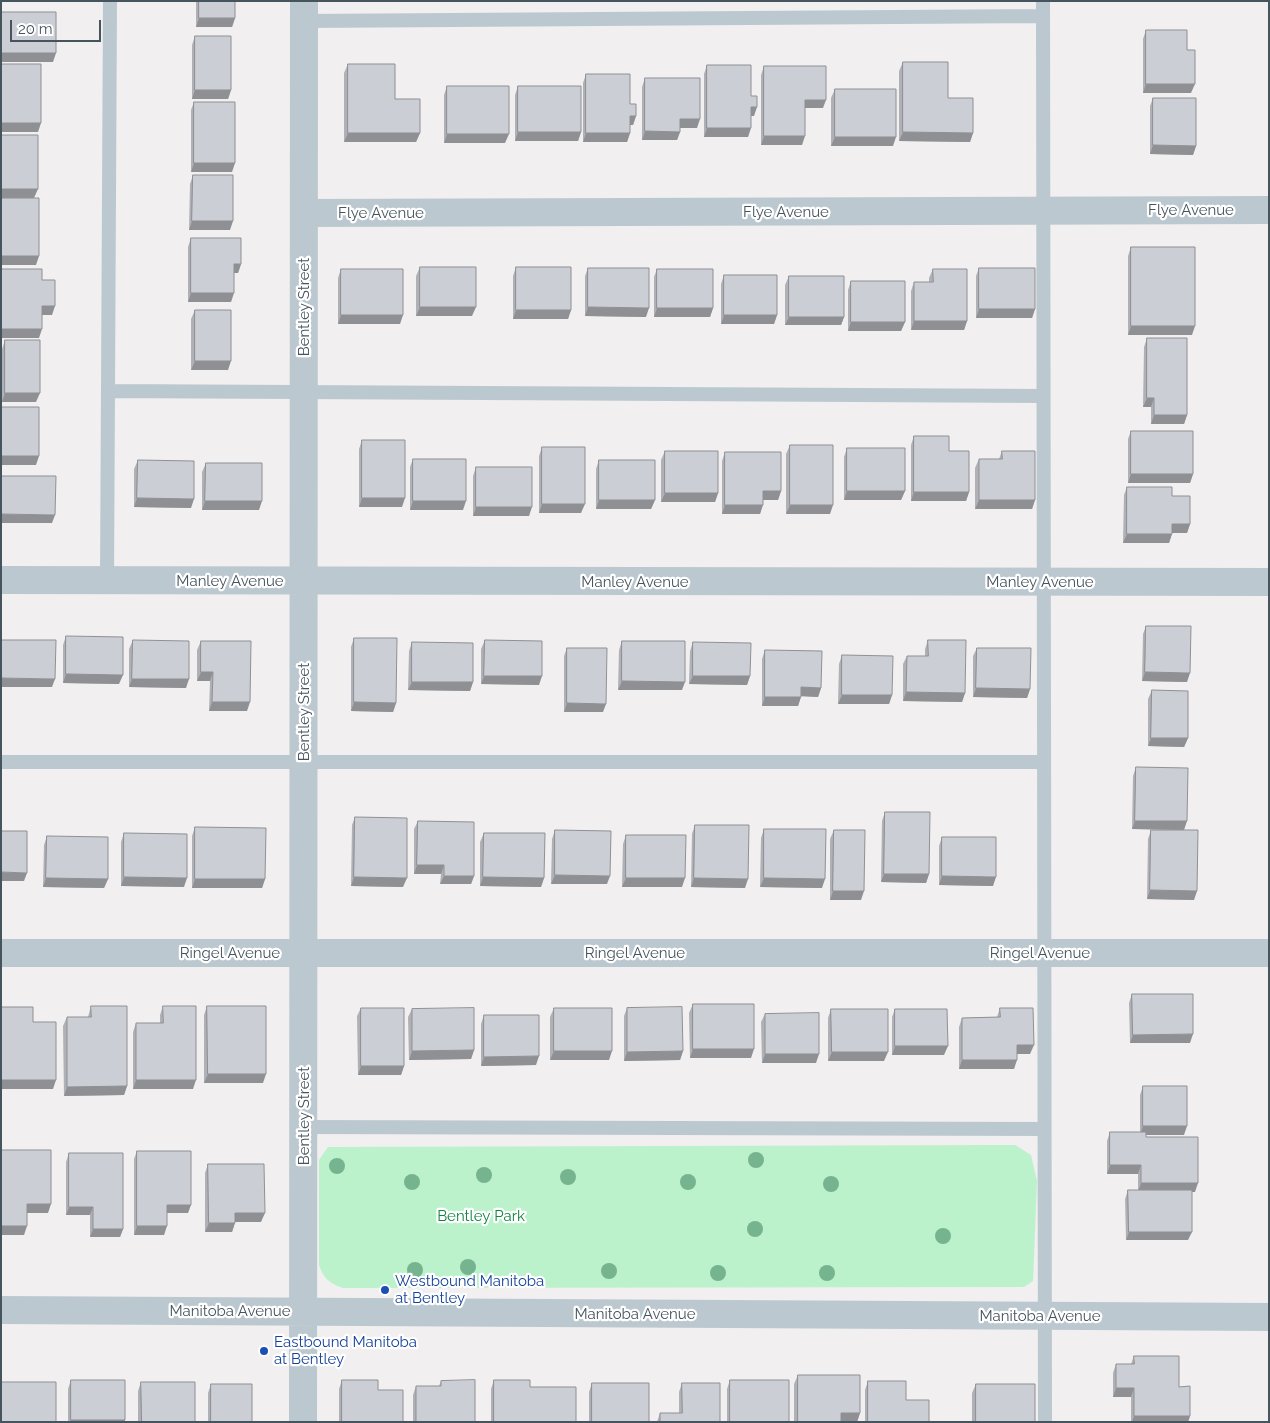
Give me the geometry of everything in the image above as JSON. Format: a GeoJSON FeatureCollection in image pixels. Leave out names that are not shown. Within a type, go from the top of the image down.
{"type":"FeatureCollection","features":[{"type":"Feature","properties":{"kind":"street","name":"Bentley Street"},"geometry":{"type":"LineString","coordinates":[[303,1422],[304,11]]}},
{"type":"Feature","properties":{"kind":"street","name":"Flye Avenue"},"geometry":{"type":"LineString","coordinates":[[304,213],[1269,210]]}},
{"type":"Feature","properties":{"kind":"street","name":"Manley Avenue"},"geometry":{"type":"LineString","coordinates":[[1,580],[304,582],[1269,582]]}},
{"type":"Feature","properties":{"kind":"street","name":"Ringel Avenue"},"geometry":{"type":"LineString","coordinates":[[1,953],[1269,953]]}},
{"type":"Feature","properties":{"kind":"street","name":"Manitoba Avenue"},"geometry":{"type":"LineString","coordinates":[[1,1310],[1269,1317]]}},
{"type":"Feature","properties":{"kind":"lane"},"geometry":{"type":"LineString","coordinates":[[107,580],[110,1]]}},
{"type":"Feature","properties":{"kind":"lane"},"geometry":{"type":"LineString","coordinates":[[1043,1],[1045,1422]]}},
{"type":"Feature","properties":{"kind":"lane"},"geometry":{"type":"LineString","coordinates":[[304,11],[1043,16]]}},
{"type":"Feature","properties":{"kind":"lane"},"geometry":{"type":"LineString","coordinates":[[108,390],[1043,396]]}},
{"type":"Feature","properties":{"kind":"lane"},"geometry":{"type":"LineString","coordinates":[[1,762],[1044,762]]}},
{"type":"Feature","properties":{"kind":"lane"},"geometry":{"type":"LineString","coordinates":[[304,1127],[1044,1129]]}},
{"type":"Feature","properties":{"kind":"green space","name":"Bentley Park"},"geometry":{"type":"Polygon","coordinates":[[[1015,1145],[1031,1155],[1037,1181],[1033,1281],[1024,1287],[343,1288],[328,1280],[319,1265],[319,1160],[328,1147],[1015,1145]]]}},
{"type":"Feature","properties":{"kind":"building"},"geometry":{"type":"Polygon","coordinates":[[[199,1],[235,1],[235,18],[199,18],[199,1]]]}},
{"type":"Feature","properties":{"kind":"building"},"geometry":{"type":"Polygon","coordinates":[[[1,12],[56,12],[56,53],[1,53],[1,12]]]}},
{"type":"Feature","properties":{"kind":"building"},"geometry":{"type":"Polygon","coordinates":[[[1146,30],[1187,30],[1187,50],[1195,50],[1195,84],[1146,84],[1146,30]]]}},
{"type":"Feature","properties":{"kind":"building"},"geometry":{"type":"Polygon","coordinates":[[[195,36],[231,36],[231,90],[195,90],[195,36]]]}},
{"type":"Feature","properties":{"kind":"building"},"geometry":{"type":"Polygon","coordinates":[[[903,62],[948,62],[948,98],[973,98],[973,133],[903,132],[903,62]]]}},
{"type":"Feature","properties":{"kind":"building"},"geometry":{"type":"Polygon","coordinates":[[[1,64],[41,64],[41,123],[1,123],[1,64]]]}},
{"type":"Feature","properties":{"kind":"building"},"geometry":{"type":"Polygon","coordinates":[[[348,64],[395,64],[395,99],[420,99],[420,133],[348,133],[348,64]]]}},
{"type":"Feature","properties":{"kind":"building"},"geometry":{"type":"Polygon","coordinates":[[[707,65],[751,65],[751,96],[757,96],[757,107],[751,107],[751,128],[707,128],[707,65]]]}},
{"type":"Feature","properties":{"kind":"building"},"geometry":{"type":"Polygon","coordinates":[[[764,66],[826,66],[826,100],[805,100],[805,136],[764,136],[764,66]]]}},
{"type":"Feature","properties":{"kind":"building"},"geometry":{"type":"Polygon","coordinates":[[[586,74],[630,74],[630,104],[636,104],[636,116],[630,116],[630,133],[586,133],[586,74]]]}},
{"type":"Feature","properties":{"kind":"building"},"geometry":{"type":"Polygon","coordinates":[[[645,78],[700,78],[700,119],[680,119],[680,132],[645,131],[645,78]]]}},
{"type":"Feature","properties":{"kind":"building"},"geometry":{"type":"Polygon","coordinates":[[[447,86],[509,86],[509,134],[447,134],[447,86]]]}},
{"type":"Feature","properties":{"kind":"building"},"geometry":{"type":"Polygon","coordinates":[[[518,86],[581,86],[581,132],[518,132],[518,86]]]}},
{"type":"Feature","properties":{"kind":"building"},"geometry":{"type":"Polygon","coordinates":[[[835,89],[896,89],[896,137],[835,137],[835,89]]]}},
{"type":"Feature","properties":{"kind":"building"},"geometry":{"type":"Polygon","coordinates":[[[1153,98],[1196,98],[1196,146],[1153,145],[1153,98]]]}},
{"type":"Feature","properties":{"kind":"building"},"geometry":{"type":"Polygon","coordinates":[[[194,102],[235,102],[235,163],[194,163],[194,102]]]}},
{"type":"Feature","properties":{"kind":"building"},"geometry":{"type":"Polygon","coordinates":[[[1,135],[38,135],[38,189],[1,189],[1,135]]]}},
{"type":"Feature","properties":{"kind":"building"},"geometry":{"type":"Polygon","coordinates":[[[193,175],[233,175],[233,221],[192,221],[193,175]]]}},
{"type":"Feature","properties":{"kind":"building"},"geometry":{"type":"Polygon","coordinates":[[[1,198],[39,198],[39,256],[1,256],[1,198]]]}},
{"type":"Feature","properties":{"kind":"building"},"geometry":{"type":"Polygon","coordinates":[[[191,238],[241,238],[241,264],[234,264],[234,293],[191,293],[191,238]]]}},
{"type":"Feature","properties":{"kind":"building"},"geometry":{"type":"Polygon","coordinates":[[[1131,247],[1195,247],[1195,326],[1131,326],[1131,247]]]}},
{"type":"Feature","properties":{"kind":"building"},"geometry":{"type":"Polygon","coordinates":[[[420,267],[476,267],[476,307],[420,307],[420,267]]]}},
{"type":"Feature","properties":{"kind":"building"},"geometry":{"type":"Polygon","coordinates":[[[516,267],[571,267],[571,310],[516,310],[516,267]]]}},
{"type":"Feature","properties":{"kind":"building"},"geometry":{"type":"Polygon","coordinates":[[[588,268],[649,268],[649,308],[588,307],[588,268]]]}},
{"type":"Feature","properties":{"kind":"building"},"geometry":{"type":"Polygon","coordinates":[[[979,268],[1035,268],[1035,309],[979,309],[979,268]]]}},
{"type":"Feature","properties":{"kind":"building"},"geometry":{"type":"Polygon","coordinates":[[[1,269],[42,269],[42,280],[55,280],[55,306],[42,306],[42,329],[1,329],[1,269]]]}},
{"type":"Feature","properties":{"kind":"building"},"geometry":{"type":"Polygon","coordinates":[[[341,269],[403,269],[403,315],[341,315],[341,269]]]}},
{"type":"Feature","properties":{"kind":"building"},"geometry":{"type":"Polygon","coordinates":[[[657,269],[713,269],[713,308],[657,308],[657,269]]]}},
{"type":"Feature","properties":{"kind":"building"},"geometry":{"type":"Polygon","coordinates":[[[933,269],[967,269],[967,321],[914,321],[914,282],[933,282],[933,269]]]}},
{"type":"Feature","properties":{"kind":"building"},"geometry":{"type":"Polygon","coordinates":[[[724,275],[777,275],[777,315],[724,315],[724,275]]]}},
{"type":"Feature","properties":{"kind":"building"},"geometry":{"type":"Polygon","coordinates":[[[789,276],[844,276],[844,317],[789,317],[789,276]]]}},
{"type":"Feature","properties":{"kind":"building"},"geometry":{"type":"Polygon","coordinates":[[[851,281],[905,281],[905,322],[851,322],[851,281]]]}},
{"type":"Feature","properties":{"kind":"building"},"geometry":{"type":"Polygon","coordinates":[[[195,310],[231,310],[231,361],[195,361],[195,310]]]}},
{"type":"Feature","properties":{"kind":"building"},"geometry":{"type":"Polygon","coordinates":[[[1147,338],[1187,338],[1187,415],[1154,415],[1154,398],[1147,398],[1147,338]]]}},
{"type":"Feature","properties":{"kind":"building"},"geometry":{"type":"Polygon","coordinates":[[[5,340],[40,340],[40,393],[5,393],[5,340]]]}},
{"type":"Feature","properties":{"kind":"building"},"geometry":{"type":"Polygon","coordinates":[[[1,407],[39,407],[39,456],[1,456],[1,407]]]}},
{"type":"Feature","properties":{"kind":"building"},"geometry":{"type":"Polygon","coordinates":[[[1131,431],[1193,431],[1193,474],[1131,474],[1131,431]]]}},
{"type":"Feature","properties":{"kind":"building"},"geometry":{"type":"Polygon","coordinates":[[[914,436],[949,436],[949,451],[969,451],[969,492],[914,492],[914,436]]]}},
{"type":"Feature","properties":{"kind":"building"},"geometry":{"type":"Polygon","coordinates":[[[362,440],[405,440],[405,498],[362,498],[362,440]]]}},
{"type":"Feature","properties":{"kind":"building"},"geometry":{"type":"Polygon","coordinates":[[[790,445],[833,445],[833,505],[790,505],[790,445]]]}},
{"type":"Feature","properties":{"kind":"building"},"geometry":{"type":"Polygon","coordinates":[[[542,447],[585,447],[585,504],[542,504],[542,447]]]}},
{"type":"Feature","properties":{"kind":"building"},"geometry":{"type":"Polygon","coordinates":[[[847,448],[905,448],[905,491],[847,491],[847,448]]]}},
{"type":"Feature","properties":{"kind":"building"},"geometry":{"type":"Polygon","coordinates":[[[665,451],[718,451],[718,493],[665,493],[665,451]]]}},
{"type":"Feature","properties":{"kind":"building"},"geometry":{"type":"Polygon","coordinates":[[[1002,451],[1035,451],[1035,500],[979,500],[979,459],[1002,459],[1002,451]]]}},
{"type":"Feature","properties":{"kind":"building"},"geometry":{"type":"Polygon","coordinates":[[[725,452],[781,452],[781,491],[763,491],[763,505],[725,505],[725,452]]]}},
{"type":"Feature","properties":{"kind":"building"},"geometry":{"type":"Polygon","coordinates":[[[413,459],[466,459],[466,501],[413,501],[413,459]]]}},
{"type":"Feature","properties":{"kind":"building"},"geometry":{"type":"Polygon","coordinates":[[[138,460],[194,461],[194,499],[137,498],[138,460]]]}},
{"type":"Feature","properties":{"kind":"building"},"geometry":{"type":"Polygon","coordinates":[[[599,460],[655,460],[655,500],[599,500],[599,460]]]}},
{"type":"Feature","properties":{"kind":"building"},"geometry":{"type":"Polygon","coordinates":[[[206,463],[262,463],[262,501],[205,501],[206,463]]]}},
{"type":"Feature","properties":{"kind":"building"},"geometry":{"type":"Polygon","coordinates":[[[476,467],[532,467],[532,507],[476,507],[476,467]]]}},
{"type":"Feature","properties":{"kind":"building"},"geometry":{"type":"Polygon","coordinates":[[[1,476],[56,476],[55,515],[1,514],[1,476]]]}},
{"type":"Feature","properties":{"kind":"building"},"geometry":{"type":"Polygon","coordinates":[[[1127,487],[1172,487],[1172,496],[1190,496],[1190,524],[1172,524],[1172,534],[1127,534],[1127,487]]]}},
{"type":"Feature","properties":{"kind":"building"},"geometry":{"type":"Polygon","coordinates":[[[1146,626],[1191,626],[1190,673],[1145,672],[1146,626]]]}},
{"type":"Feature","properties":{"kind":"building"},"geometry":{"type":"Polygon","coordinates":[[[66,636],[123,637],[123,675],[66,674],[66,636]]]}},
{"type":"Feature","properties":{"kind":"building"},"geometry":{"type":"Polygon","coordinates":[[[354,638],[397,638],[396,703],[354,702],[354,638]]]}},
{"type":"Feature","properties":{"kind":"building"},"geometry":{"type":"Polygon","coordinates":[[[1,640],[56,640],[55,679],[1,678],[1,640]]]}},
{"type":"Feature","properties":{"kind":"building"},"geometry":{"type":"Polygon","coordinates":[[[133,640],[189,641],[189,679],[132,679],[133,640]]]}},
{"type":"Feature","properties":{"kind":"building"},"geometry":{"type":"Polygon","coordinates":[[[485,640],[542,641],[542,676],[484,676],[485,640]]]}},
{"type":"Feature","properties":{"kind":"building"},"geometry":{"type":"Polygon","coordinates":[[[928,640],[966,640],[965,693],[906,692],[907,656],[928,656],[928,640]]]}},
{"type":"Feature","properties":{"kind":"building"},"geometry":{"type":"Polygon","coordinates":[[[201,641],[251,641],[250,702],[212,702],[213,672],[201,672],[201,641]]]}},
{"type":"Feature","properties":{"kind":"building"},"geometry":{"type":"Polygon","coordinates":[[[622,641],[685,641],[685,682],[622,681],[622,641]]]}},
{"type":"Feature","properties":{"kind":"building"},"geometry":{"type":"Polygon","coordinates":[[[412,642],[473,643],[473,682],[412,682],[412,642]]]}},
{"type":"Feature","properties":{"kind":"building"},"geometry":{"type":"Polygon","coordinates":[[[693,642],[751,643],[750,676],[693,676],[693,642]]]}},
{"type":"Feature","properties":{"kind":"building"},"geometry":{"type":"Polygon","coordinates":[[[567,648],[607,648],[606,704],[567,703],[567,648]]]}},
{"type":"Feature","properties":{"kind":"building"},"geometry":{"type":"Polygon","coordinates":[[[977,648],[1031,648],[1030,689],[976,688],[977,648]]]}},
{"type":"Feature","properties":{"kind":"building"},"geometry":{"type":"Polygon","coordinates":[[[765,650],[822,651],[821,688],[801,687],[801,697],[765,697],[765,650]]]}},
{"type":"Feature","properties":{"kind":"building"},"geometry":{"type":"Polygon","coordinates":[[[842,655],[893,656],[892,695],[842,695],[842,655]]]}},
{"type":"Feature","properties":{"kind":"building"},"geometry":{"type":"Polygon","coordinates":[[[1152,690],[1188,691],[1188,738],[1151,738],[1152,690]]]}},
{"type":"Feature","properties":{"kind":"building"},"geometry":{"type":"Polygon","coordinates":[[[1136,767],[1188,768],[1187,821],[1135,821],[1136,767]]]}},
{"type":"Feature","properties":{"kind":"building"},"geometry":{"type":"Polygon","coordinates":[[[885,812],[930,812],[929,874],[884,874],[885,812]]]}},
{"type":"Feature","properties":{"kind":"building"},"geometry":{"type":"Polygon","coordinates":[[[355,817],[407,818],[407,878],[354,877],[355,817]]]}},
{"type":"Feature","properties":{"kind":"building"},"geometry":{"type":"Polygon","coordinates":[[[418,821],[474,822],[474,876],[444,876],[444,865],[417,865],[418,821]]]}},
{"type":"Feature","properties":{"kind":"building"},"geometry":{"type":"Polygon","coordinates":[[[695,825],[749,825],[748,879],[694,878],[695,825]]]}},
{"type":"Feature","properties":{"kind":"building"},"geometry":{"type":"Polygon","coordinates":[[[195,827],[266,828],[265,879],[195,879],[195,827]]]}},
{"type":"Feature","properties":{"kind":"building"},"geometry":{"type":"Polygon","coordinates":[[[764,829],[826,829],[825,879],[764,878],[764,829]]]}},
{"type":"Feature","properties":{"kind":"building"},"geometry":{"type":"Polygon","coordinates":[[[555,830],[611,831],[610,876],[555,875],[555,830]]]}},
{"type":"Feature","properties":{"kind":"building"},"geometry":{"type":"Polygon","coordinates":[[[834,830],[865,830],[864,891],[833,891],[834,830]]]}},
{"type":"Feature","properties":{"kind":"building"},"geometry":{"type":"Polygon","coordinates":[[[1151,830],[1198,830],[1197,891],[1150,890],[1151,830]]]}},
{"type":"Feature","properties":{"kind":"building"},"geometry":{"type":"Polygon","coordinates":[[[1,831],[27,831],[27,873],[1,872],[1,831]]]}},
{"type":"Feature","properties":{"kind":"building"},"geometry":{"type":"Polygon","coordinates":[[[124,833],[187,834],[187,878],[124,877],[124,833]]]}},
{"type":"Feature","properties":{"kind":"building"},"geometry":{"type":"Polygon","coordinates":[[[484,833],[545,833],[544,878],[483,877],[484,833]]]}},
{"type":"Feature","properties":{"kind":"building"},"geometry":{"type":"Polygon","coordinates":[[[626,835],[686,835],[685,878],[626,878],[626,835]]]}},
{"type":"Feature","properties":{"kind":"building"},"geometry":{"type":"Polygon","coordinates":[[[47,836],[108,837],[108,879],[46,878],[47,836]]]}},
{"type":"Feature","properties":{"kind":"building"},"geometry":{"type":"Polygon","coordinates":[[[942,837],[996,837],[996,877],[942,876],[942,837]]]}},
{"type":"Feature","properties":{"kind":"building"},"geometry":{"type":"Polygon","coordinates":[[[1132,994],[1193,994],[1193,1034],[1133,1035],[1132,994]]]}},
{"type":"Feature","properties":{"kind":"building"},"geometry":{"type":"Polygon","coordinates":[[[693,1004],[754,1004],[754,1049],[693,1049],[693,1004]]]}},
{"type":"Feature","properties":{"kind":"building"},"geometry":{"type":"Polygon","coordinates":[[[91,1006],[127,1006],[127,1086],[67,1087],[67,1017],[91,1017],[91,1006]]]}},
{"type":"Feature","properties":{"kind":"building"},"geometry":{"type":"Polygon","coordinates":[[[163,1006],[196,1006],[196,1080],[136,1080],[136,1023],[163,1023],[163,1006]]]}},
{"type":"Feature","properties":{"kind":"building"},"geometry":{"type":"Polygon","coordinates":[[[207,1006],[266,1006],[266,1074],[208,1074],[207,1006]]]}},
{"type":"Feature","properties":{"kind":"building"},"geometry":{"type":"Polygon","coordinates":[[[1,1007],[33,1007],[33,1022],[56,1022],[56,1080],[1,1080],[1,1007]]]}},
{"type":"Feature","properties":{"kind":"building"},"geometry":{"type":"Polygon","coordinates":[[[682,1007],[683,1051],[627,1052],[627,1008],[682,1007]]]}},
{"type":"Feature","properties":{"kind":"building"},"geometry":{"type":"Polygon","coordinates":[[[361,1008],[404,1008],[404,1066],[361,1066],[361,1008]]]}},
{"type":"Feature","properties":{"kind":"building"},"geometry":{"type":"Polygon","coordinates":[[[474,1008],[474,1050],[412,1051],[412,1009],[474,1008]]]}},
{"type":"Feature","properties":{"kind":"building"},"geometry":{"type":"Polygon","coordinates":[[[554,1008],[612,1008],[612,1051],[554,1051],[554,1008]]]}},
{"type":"Feature","properties":{"kind":"building"},"geometry":{"type":"Polygon","coordinates":[[[1000,1008],[1033,1008],[1034,1045],[1017,1045],[1017,1060],[962,1060],[962,1018],[1000,1017],[1000,1008]]]}},
{"type":"Feature","properties":{"kind":"building"},"geometry":{"type":"Polygon","coordinates":[[[831,1009],[888,1009],[888,1052],[832,1052],[831,1009]]]}},
{"type":"Feature","properties":{"kind":"building"},"geometry":{"type":"Polygon","coordinates":[[[895,1009],[947,1009],[948,1046],[895,1046],[895,1009]]]}},
{"type":"Feature","properties":{"kind":"building"},"geometry":{"type":"Polygon","coordinates":[[[819,1013],[819,1054],[765,1054],[765,1014],[819,1013]]]}},
{"type":"Feature","properties":{"kind":"building"},"geometry":{"type":"Polygon","coordinates":[[[484,1015],[539,1015],[539,1056],[484,1057],[484,1015]]]}},
{"type":"Feature","properties":{"kind":"building"},"geometry":{"type":"Polygon","coordinates":[[[1143,1086],[1187,1086],[1187,1126],[1143,1126],[1143,1086]]]}},
{"type":"Feature","properties":{"kind":"building"},"geometry":{"type":"Polygon","coordinates":[[[1110,1132],[1146,1132],[1146,1137],[1198,1137],[1198,1183],[1141,1183],[1141,1165],[1110,1165],[1110,1132]]]}},
{"type":"Feature","properties":{"kind":"building"},"geometry":{"type":"Polygon","coordinates":[[[1,1150],[51,1150],[51,1204],[27,1204],[27,1226],[1,1226],[1,1150]]]}},
{"type":"Feature","properties":{"kind":"building"},"geometry":{"type":"Polygon","coordinates":[[[137,1151],[191,1151],[191,1205],[167,1205],[167,1226],[137,1226],[137,1151]]]}},
{"type":"Feature","properties":{"kind":"building"},"geometry":{"type":"Polygon","coordinates":[[[69,1153],[123,1153],[123,1229],[93,1229],[93,1207],[69,1207],[69,1153]]]}},
{"type":"Feature","properties":{"kind":"building"},"geometry":{"type":"Polygon","coordinates":[[[208,1164],[264,1164],[265,1213],[235,1213],[235,1223],[209,1223],[208,1164]]]}},
{"type":"Feature","properties":{"kind":"building"},"geometry":{"type":"Polygon","coordinates":[[[1128,1190],[1192,1190],[1192,1232],[1129,1232],[1128,1190]]]}},
{"type":"Feature","properties":{"kind":"building"},"geometry":{"type":"Polygon","coordinates":[[[1134,1356],[1179,1356],[1179,1387],[1190,1386],[1190,1416],[1134,1416],[1134,1388],[1116,1388],[1116,1364],[1134,1364],[1134,1356]]]}},
{"type":"Feature","properties":{"kind":"building"},"geometry":{"type":"Polygon","coordinates":[[[798,1375],[860,1375],[860,1413],[841,1413],[841,1422],[798,1422],[798,1375]]]}},
{"type":"Feature","properties":{"kind":"building"},"geometry":{"type":"Polygon","coordinates":[[[71,1380],[125,1380],[125,1420],[71,1420],[71,1380]]]}},
{"type":"Feature","properties":{"kind":"building"},"geometry":{"type":"Polygon","coordinates":[[[342,1380],[378,1380],[378,1390],[403,1390],[403,1422],[342,1422],[342,1380]]]}},
{"type":"Feature","properties":{"kind":"building"},"geometry":{"type":"Polygon","coordinates":[[[475,1380],[475,1422],[416,1422],[416,1386],[441,1386],[441,1381],[475,1380]]]}},
{"type":"Feature","properties":{"kind":"building"},"geometry":{"type":"Polygon","coordinates":[[[494,1380],[530,1380],[530,1387],[576,1387],[576,1422],[494,1422],[494,1380]]]}},
{"type":"Feature","properties":{"kind":"building"},"geometry":{"type":"Polygon","coordinates":[[[730,1380],[789,1380],[789,1422],[730,1422],[730,1380]]]}},
{"type":"Feature","properties":{"kind":"building"},"geometry":{"type":"Polygon","coordinates":[[[868,1381],[906,1381],[906,1400],[929,1400],[929,1422],[868,1422],[868,1381]]]}},
{"type":"Feature","properties":{"kind":"building"},"geometry":{"type":"Polygon","coordinates":[[[1,1382],[56,1382],[56,1422],[1,1422],[1,1382]]]}},
{"type":"Feature","properties":{"kind":"building"},"geometry":{"type":"Polygon","coordinates":[[[141,1382],[195,1382],[195,1422],[142,1422],[141,1382]]]}},
{"type":"Feature","properties":{"kind":"building"},"geometry":{"type":"Polygon","coordinates":[[[592,1383],[649,1383],[649,1422],[592,1422],[592,1383]]]}},
{"type":"Feature","properties":{"kind":"building"},"geometry":{"type":"Polygon","coordinates":[[[682,1383],[720,1383],[720,1422],[660,1422],[660,1413],[682,1413],[682,1383]]]}},
{"type":"Feature","properties":{"kind":"building"},"geometry":{"type":"Polygon","coordinates":[[[211,1384],[252,1384],[252,1422],[211,1422],[211,1384]]]}},
{"type":"Feature","properties":{"kind":"building"},"geometry":{"type":"Polygon","coordinates":[[[976,1384],[1035,1384],[1035,1422],[976,1422],[976,1384]]]}},
{"type":"Feature","properties":{"kind":"place","name":"Westbound Manitoba at Bentley"},"geometry":{"type":"Point","coordinates":[385,1290]}},
{"type":"Feature","properties":{"kind":"place","name":"Eastbound Manitoba at Bentley"},"geometry":{"type":"Point","coordinates":[264,1351]}}]}
